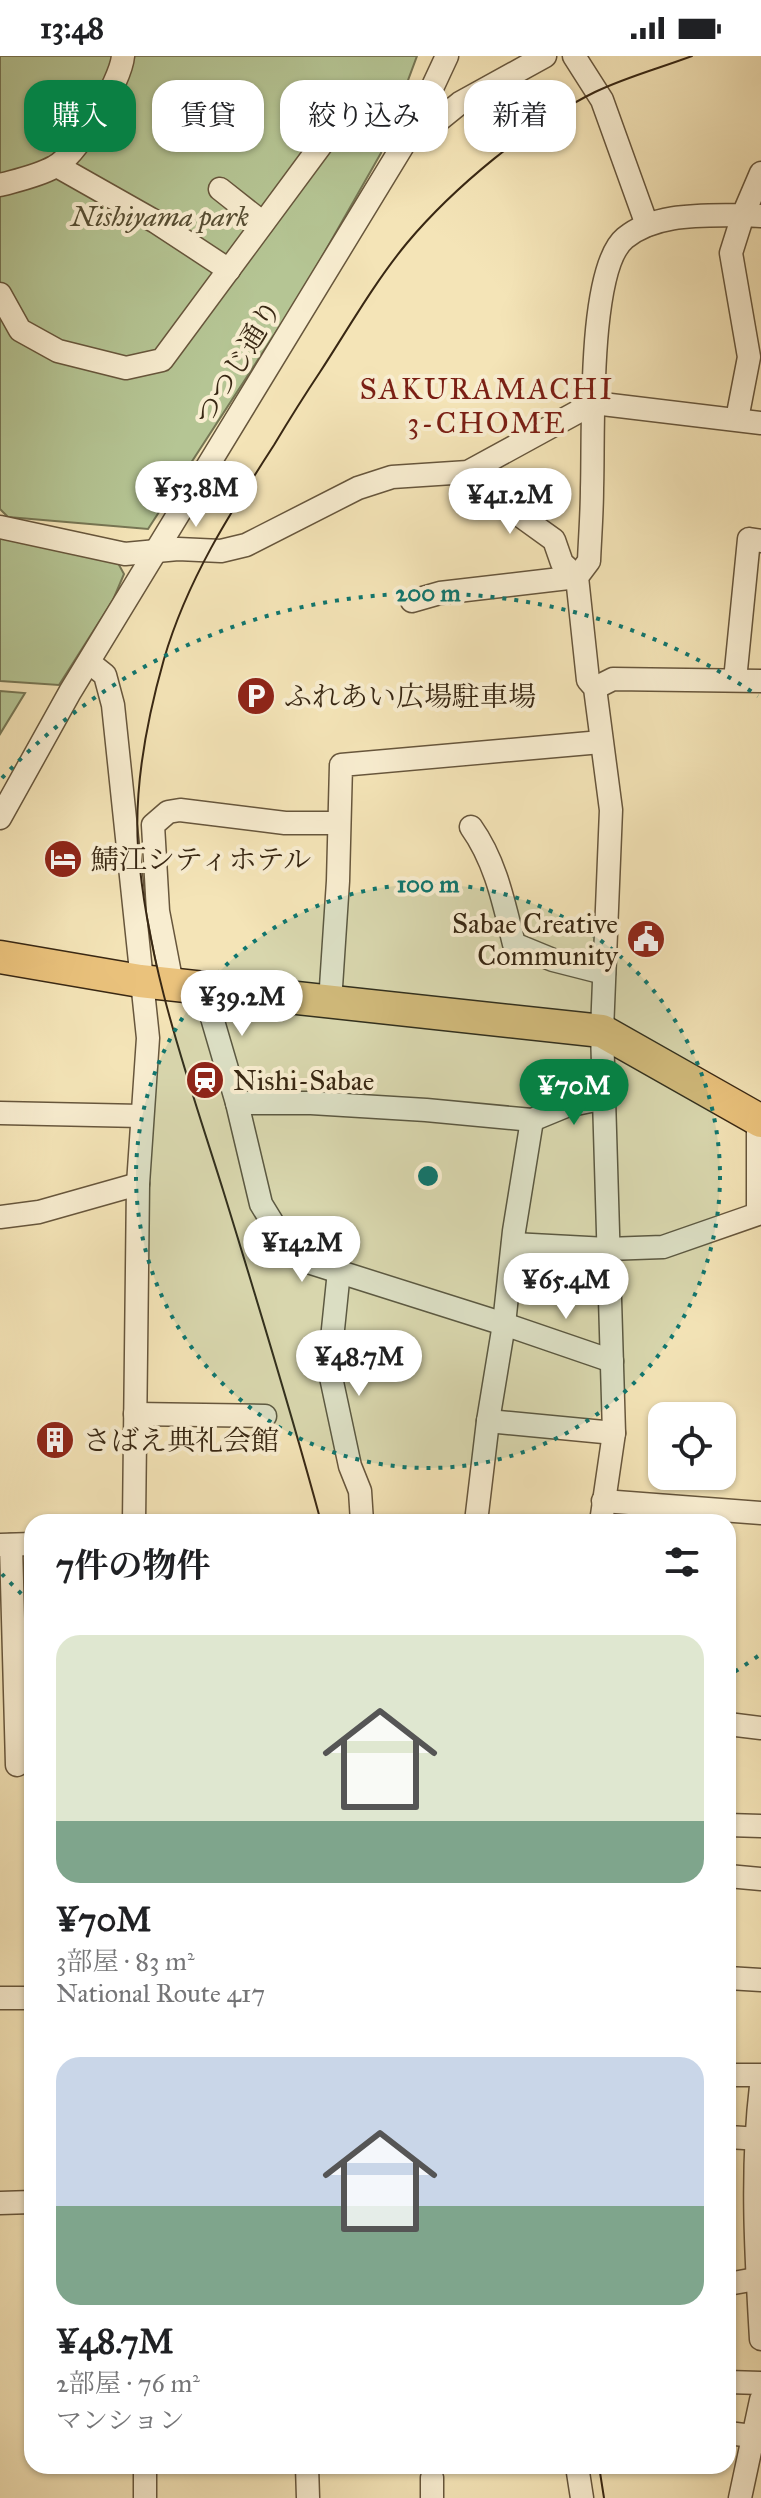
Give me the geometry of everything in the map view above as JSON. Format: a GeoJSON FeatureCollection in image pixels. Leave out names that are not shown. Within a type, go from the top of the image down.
{"type":"FeatureCollection","features":[{"type":"Feature","properties":{"kind":"highway"},"geometry":{"type":"LineString","coordinates":[[0,957],[171,984],[602,1031],[631,1053],[760,1126]]}},
{"type":"Feature","properties":{"kind":"street"},"geometry":{"type":"LineString","coordinates":[[0,185],[57,166],[81,140],[113,88],[123,56]]}},
{"type":"Feature","properties":{"kind":"street","name":"つつじ通り"},"geometry":{"type":"LineString","coordinates":[[436,80],[447,56]]}},
{"type":"Feature","properties":{"kind":"street"},"geometry":{"type":"LineString","coordinates":[[448,113],[545,56]]}},
{"type":"Feature","properties":{"kind":"street"},"geometry":{"type":"LineString","coordinates":[[574,56],[602,100],[647,225]]}},
{"type":"Feature","properties":{"kind":"street"},"geometry":{"type":"LineString","coordinates":[[0,294],[20,330],[58,351],[126,368],[162,360],[316,152]]}},
{"type":"Feature","properties":{"kind":"street","name":"つつじ通り"},"geometry":{"type":"LineString","coordinates":[[0,818],[70,692],[399,152]]}},
{"type":"Feature","properties":{"kind":"street"},"geometry":{"type":"LineString","coordinates":[[57,166],[156,222],[229,270]]}},
{"type":"Feature","properties":{"kind":"street"},"geometry":{"type":"LineString","coordinates":[[737,419],[749,357],[731,253],[752,215],[761,173]]}},
{"type":"Feature","properties":{"kind":"street"},"geometry":{"type":"LineString","coordinates":[[220,189],[263,223]]}},
{"type":"Feature","properties":{"kind":"street"},"geometry":{"type":"LineString","coordinates":[[412,601],[440,593],[577,577],[589,561],[599,307],[610,259],[623,239],[647,225],[680,217],[752,215]]}},
{"type":"Feature","properties":{"kind":"street"},"geometry":{"type":"LineString","coordinates":[[0,527],[125,554],[178,549],[221,551],[246,545],[358,488],[411,474],[468,472],[594,403],[761,423]]}},
{"type":"Feature","properties":{"kind":"street"},"geometry":{"type":"LineString","coordinates":[[468,472],[476,484],[554,540],[562,563],[577,577],[588,680],[595,688],[611,810],[602,1031],[614,1433],[602,1512],[761,1513]]}},
{"type":"Feature","properties":{"kind":"street"},"geometry":{"type":"LineString","coordinates":[[735,680],[749,539],[761,541]]}},
{"type":"Feature","properties":{"kind":"street"},"geometry":{"type":"LineString","coordinates":[[90,663],[105,675],[113,705],[171,984],[237,1103],[261,1204],[288,1248],[305,1261],[612,1361]]}},
{"type":"Feature","properties":{"kind":"street"},"geometry":{"type":"LineString","coordinates":[[595,688],[613,679],[761,681]]}},
{"type":"Feature","properties":{"kind":"street"},"geometry":{"type":"LineString","coordinates":[[330,1002],[341,765],[601,742]]}},
{"type":"Feature","properties":{"kind":"street"},"geometry":{"type":"LineString","coordinates":[[134,1514],[141,1116],[148,1038],[171,984],[158,911],[153,825],[159,817],[180,810],[285,823],[338,823]]}},
{"type":"Feature","properties":{"kind":"street"},"geometry":{"type":"LineString","coordinates":[[471,827],[483,843],[496,874],[514,944],[553,960],[604,973]]}},
{"type":"Feature","properties":{"kind":"street"},"geometry":{"type":"LineString","coordinates":[[237,1103],[325,1103],[532,1120],[566,1106],[605,1098]]}},
{"type":"Feature","properties":{"kind":"street"},"geometry":{"type":"LineString","coordinates":[[0,1113],[141,1116]]}},
{"type":"Feature","properties":{"kind":"street"},"geometry":{"type":"LineString","coordinates":[[477,1514],[532,1120]]}},
{"type":"Feature","properties":{"kind":"street"},"geometry":{"type":"LineString","coordinates":[[513,1244],[607,1249],[663,1247],[760,1214],[760,1126]]}},
{"type":"Feature","properties":{"kind":"street"},"geometry":{"type":"LineString","coordinates":[[0,1217],[39,1212],[138,1184]]}},
{"type":"Feature","properties":{"kind":"street"},"geometry":{"type":"LineString","coordinates":[[339,1271],[329,1368],[350,1466],[360,1491],[361,1514]]}},
{"type":"Feature","properties":{"kind":"street"},"geometry":{"type":"LineString","coordinates":[[135,1414],[265,1416]]}},
{"type":"Feature","properties":{"kind":"street"},"geometry":{"type":"LineString","coordinates":[[488,1421],[614,1433]]}},
{"type":"Feature","properties":{"kind":"street"},"geometry":{"type":"LineString","coordinates":[[14,1545],[15,1641],[24,1731],[17,1765]]}},
{"type":"Feature","properties":{"kind":"street"},"geometry":{"type":"LineString","coordinates":[[736,1725],[761,1728]]}},
{"type":"Feature","properties":{"kind":"street"},"geometry":{"type":"LineString","coordinates":[[736,1825],[761,1826]]}},
{"type":"Feature","properties":{"kind":"street"},"geometry":{"type":"LineString","coordinates":[[736,1877],[761,1879]]}},
{"type":"Feature","properties":{"kind":"street"},"geometry":{"type":"LineString","coordinates":[[736,1978],[761,1980]]}},
{"type":"Feature","properties":{"kind":"street"},"geometry":{"type":"LineString","coordinates":[[0,1998],[24,1998]]}},
{"type":"Feature","properties":{"kind":"street"},"geometry":{"type":"LineString","coordinates":[[736,2075],[761,2075]]}},
{"type":"Feature","properties":{"kind":"street"},"geometry":{"type":"LineString","coordinates":[[761,2086],[758,2139],[761,2339]]}},
{"type":"Feature","properties":{"kind":"street"},"geometry":{"type":"LineString","coordinates":[[736,2138],[758,2139]]}},
{"type":"Feature","properties":{"kind":"street"},"geometry":{"type":"LineString","coordinates":[[0,2203],[24,2202]]}},
{"type":"Feature","properties":{"kind":"street"},"geometry":{"type":"LineString","coordinates":[[736,2282],[759,2278]]}},
{"type":"Feature","properties":{"kind":"street"},"geometry":{"type":"LineString","coordinates":[[736,2382],[761,2383]]}},
{"type":"Feature","properties":{"kind":"street"},"geometry":{"type":"LineString","coordinates":[[740,2498],[761,2400]]}},
{"type":"Feature","properties":{"kind":"street"},"geometry":{"type":"LineString","coordinates":[[736,2434],[752,2436]]}},
{"type":"Feature","properties":{"kind":"street"},"geometry":{"type":"LineString","coordinates":[[145,2474],[145,2498]]}},
{"type":"Feature","properties":{"kind":"street"},"geometry":{"type":"LineString","coordinates":[[307,2474],[308,2498]]}},
{"type":"Feature","properties":{"kind":"street"},"geometry":{"type":"LineString","coordinates":[[578,2474],[582,2498]]}},
{"type":"Feature","properties":{"kind":"green space","name":"Nishiyama park"},"geometry":{"type":"Polygon","coordinates":[[[0,56],[417,56],[408,80],[280,80],[280,152],[381,152],[302,292],[148,529],[8,517],[0,509],[0,56]]]}},
{"type":"Feature","properties":{"kind":"green space"},"geometry":{"type":"Polygon","coordinates":[[[0,533],[118,563],[124,574],[113,600],[59,685],[0,681],[0,533]]]}},
{"type":"Feature","properties":{"kind":"green space"},"geometry":{"type":"Polygon","coordinates":[[[0,691],[25,693],[0,734],[0,691]]]}},
{"type":"Feature","properties":{"kind":"tram line"},"geometry":{"type":"LineString","coordinates":[[319,1514],[261,1314],[183,1064],[150,935],[137,824],[143,752],[158,682],[185,602],[226,522],[362,306],[407,243],[470,179],[545,121],[607,87],[692,56]]}},
{"type":"Feature","properties":{"kind":"tram line"},"geometry":{"type":"LineString","coordinates":[[600,2474],[604,2498]]}},
{"type":"Feature","properties":{"kind":"place","name":"ふれあい広場駐車場"},"geometry":{"type":"Point","coordinates":[256,696]}},
{"type":"Feature","properties":{"kind":"place","name":"鯖江シティホテル"},"geometry":{"type":"Point","coordinates":[63,859]}},
{"type":"Feature","properties":{"kind":"place","name":"Sabae Creative Community"},"geometry":{"type":"Point","coordinates":[646,939]}},
{"type":"Feature","properties":{"kind":"place","name":"Nishi-Sabae"},"geometry":{"type":"Point","coordinates":[205,1080]}},
{"type":"Feature","properties":{"kind":"place","name":"さばえ典礼会館"},"geometry":{"type":"Point","coordinates":[55,1440]}},
{"type":"Feature","properties":{"kind":"district","name":"SAKURAMACHI 3-CHOME"},"geometry":{"type":"Point","coordinates":[487,406]}}]}
